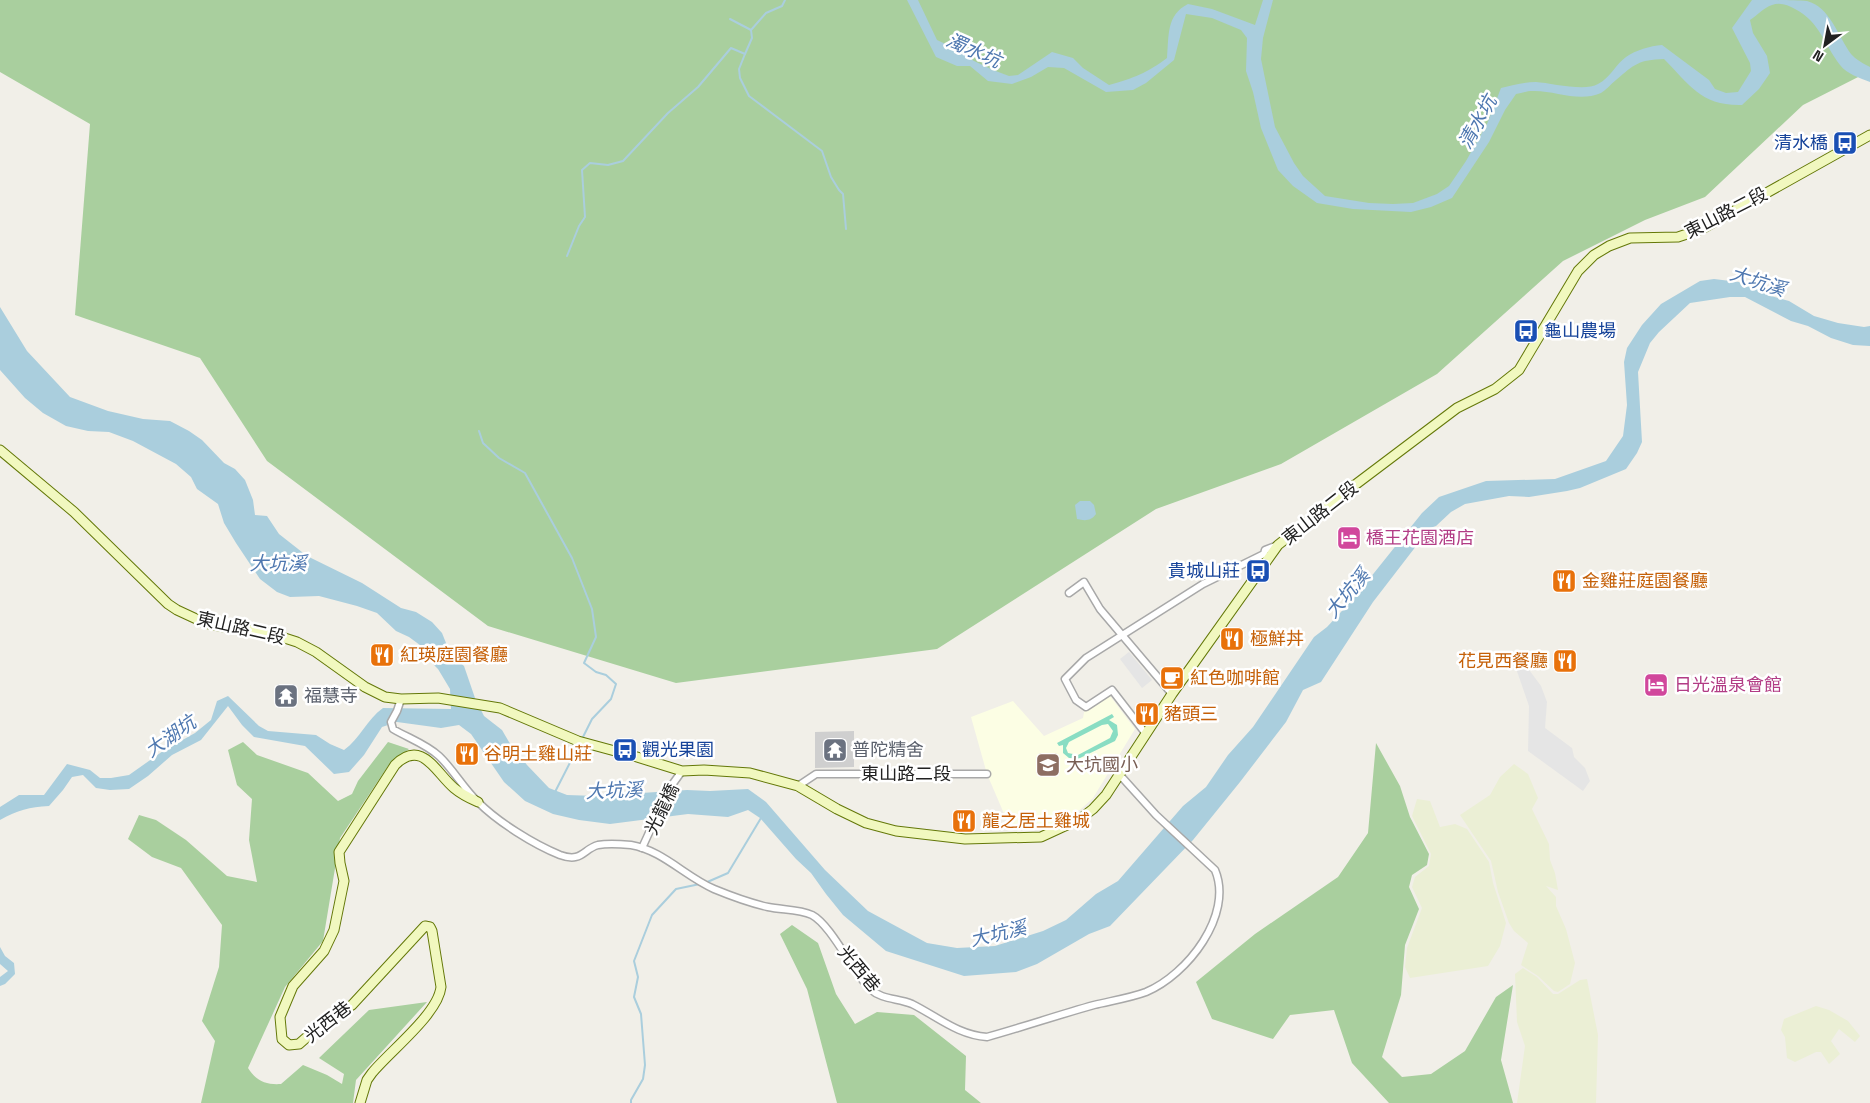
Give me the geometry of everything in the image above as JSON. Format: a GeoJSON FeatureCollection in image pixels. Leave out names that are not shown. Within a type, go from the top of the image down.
{"type":"FeatureCollection","features":[{"type":"Feature","properties":{"kind":"main road","name":"東山路二段"},"geometry":{"type":"LineString","coordinates":[[0,450],[74,512],[168,604],[177,610],[205,622],[266,632],[297,642],[316,652],[365,687],[385,697],[401,699],[438,698],[500,708],[578,741],[682,771],[704,770],[750,773],[798,786],[859,820],[896,831],[942,838],[1007,840],[1041,837],[1080,819],[1093,809],[1278,545],[1457,408],[1495,389],[1519,370],[1578,271],[1594,255],[1630,238],[1678,237],[1702,229],[1870,134]]}},
{"type":"Feature","properties":{"kind":"main road","name":"光西巷"},"geometry":{"type":"LineString","coordinates":[[360,1103],[367,1080],[424,1019],[440,996],[441,987],[432,931],[430,927],[425,926],[352,1005],[323,1023],[299,1044],[289,1045],[282,1039],[280,1017],[293,986],[324,951],[334,930],[344,881],[339,852],[395,765],[401,759],[418,755],[428,760],[453,787],[478,802]]}},
{"type":"Feature","properties":{"kind":"street"},"geometry":{"type":"LineString","coordinates":[[1146,734],[1112,690],[1086,707],[1076,700],[1065,679],[1086,658],[1203,584],[1264,554],[1265,550],[1278,545]]}},
{"type":"Feature","properties":{"kind":"street"},"geometry":{"type":"LineString","coordinates":[[1070,593],[1084,582],[1100,608],[1172,694]]}},
{"type":"Feature","properties":{"kind":"street","name":"光西巷"},"geometry":{"type":"LineString","coordinates":[[401,699],[391,722],[393,730],[438,754],[478,802],[514,830],[560,855],[569,857],[581,856],[596,846],[616,844],[642,848],[714,889],[766,907],[803,912],[814,916],[825,927],[871,990],[882,997],[911,1004],[958,1031],[987,1038],[1145,992],[1177,972],[1205,938],[1220,902],[1220,882],[1215,870],[1156,815],[1119,774]]}},
{"type":"Feature","properties":{"kind":"street","name":"光龍橋"},"geometry":{"type":"LineString","coordinates":[[642,848],[669,788],[682,771]]}},
{"type":"Feature","properties":{"kind":"street","name":"東山路二段"},"geometry":{"type":"LineString","coordinates":[[798,786],[816,774],[987,774]]}},
{"type":"Feature","properties":{"kind":"shaded area"},"geometry":{"type":"Polygon","coordinates":[[[1129,652],[1152,680],[1142,688],[1120,659],[1129,652]]]}},
{"type":"Feature","properties":{"kind":"shaded area"},"geometry":{"type":"Polygon","coordinates":[[[1516,652],[1541,686],[1547,702],[1545,728],[1572,748],[1574,757],[1585,768],[1590,781],[1583,791],[1528,751],[1529,706],[1511,654],[1516,652]]]}},
{"type":"Feature","properties":{"kind":"shaded area","name":"大坑國小"},"geometry":{"type":"Polygon","coordinates":[[[1107,692],[1135,729],[1093,798],[1081,809],[1063,820],[1049,825],[1011,830],[987,774],[971,717],[1013,701],[1044,736],[1083,718],[1085,707],[1107,692]]]}},
{"type":"Feature","properties":{"kind":"shaded area","name":"普陀精舍"},"geometry":{"type":"Polygon","coordinates":[[[854,731],[854,767],[815,768],[815,732],[854,731]]]}},
{"type":"Feature","properties":{"kind":"shaded area"},"geometry":{"type":"Polygon","coordinates":[[[1514,764],[1528,774],[1538,798],[1532,809],[1549,844],[1550,860],[1558,890],[1546,886],[1556,897],[1556,906],[1566,929],[1575,963],[1570,984],[1558,992],[1554,991],[1538,976],[1521,965],[1528,943],[1514,931],[1509,923],[1498,892],[1491,861],[1460,815],[1490,795],[1500,777],[1514,764]]]}},
{"type":"Feature","properties":{"kind":"shaded area"},"geometry":{"type":"Polygon","coordinates":[[[1417,799],[1430,801],[1440,827],[1455,824],[1467,829],[1489,862],[1493,883],[1506,923],[1500,946],[1488,966],[1410,978],[1405,967],[1407,948],[1422,908],[1412,887],[1415,877],[1429,866],[1431,854],[1412,816],[1417,799]]]}},
{"type":"Feature","properties":{"kind":"shaded area"},"geometry":{"type":"Polygon","coordinates":[[[1523,968],[1537,977],[1553,994],[1558,994],[1580,980],[1587,979],[1598,1035],[1596,1103],[1517,1103],[1525,1046],[1517,1022],[1515,974],[1523,968]]]}},
{"type":"Feature","properties":{"kind":"shaded area"},"geometry":{"type":"Polygon","coordinates":[[[1816,1006],[1829,1010],[1848,1021],[1860,1036],[1855,1042],[1839,1029],[1831,1041],[1840,1054],[1829,1064],[1821,1052],[1816,1052],[1795,1062],[1787,1058],[1785,1037],[1781,1030],[1784,1019],[1816,1006]]]}},
{"type":"Feature","properties":{"kind":"green space"},"geometry":{"type":"Polygon","coordinates":[[[0,0],[1870,0],[1870,71],[1803,105],[1705,197],[1645,220],[1563,261],[1437,374],[1281,464],[1156,509],[937,649],[676,683],[488,626],[267,461],[200,358],[75,315],[90,124],[0,72],[0,0]]]}},
{"type":"Feature","properties":{"kind":"green space"},"geometry":{"type":"Polygon","coordinates":[[[1112,714],[1114,717],[1109,720],[1117,725],[1118,735],[1115,741],[1078,759],[1069,758],[1063,753],[1063,745],[1059,746],[1057,743],[1112,714]],[[1108,724],[1102,725],[1069,742],[1066,748],[1068,753],[1078,755],[1110,738],[1113,731],[1108,724]]]}},
{"type":"Feature","properties":{"kind":"green space"},"geometry":{"type":"Polygon","coordinates":[[[243,742],[257,755],[308,773],[338,801],[352,794],[358,781],[388,742],[409,749],[388,766],[340,838],[323,941],[285,987],[248,1068],[254,1076],[262,1081],[271,1084],[281,1084],[303,1065],[327,1075],[342,1084],[344,1074],[319,1058],[369,1010],[427,1002],[356,1080],[353,1103],[201,1103],[215,1041],[202,1021],[219,967],[222,925],[181,868],[152,857],[128,839],[139,815],[156,820],[186,840],[227,876],[257,882],[249,840],[252,799],[237,785],[228,750],[243,742]]]}},
{"type":"Feature","properties":{"kind":"green space"},"geometry":{"type":"Polygon","coordinates":[[[1376,743],[1400,786],[1410,817],[1429,854],[1427,865],[1412,875],[1409,887],[1419,909],[1405,945],[1401,995],[1382,1057],[1402,1077],[1431,1074],[1465,1051],[1496,997],[1513,985],[1501,1060],[1513,1103],[1389,1103],[1352,1063],[1334,1010],[1290,1015],[1273,1039],[1212,1019],[1196,982],[1255,934],[1338,877],[1368,833],[1376,743]]]}},
{"type":"Feature","properties":{"kind":"green space"},"geometry":{"type":"Polygon","coordinates":[[[792,925],[818,943],[836,994],[855,1024],[877,1012],[914,1015],[966,1056],[965,1090],[981,1103],[837,1103],[807,989],[780,934],[792,925]]]}},
{"type":"Feature","properties":{"kind":"water"},"geometry":{"type":"Polygon","coordinates":[[[907,0],[918,0],[937,40],[993,70],[1009,76],[1018,75],[1052,52],[1073,58],[1083,68],[1109,85],[1153,68],[1167,58],[1172,20],[1188,4],[1212,9],[1255,25],[1263,0],[1273,0],[1263,38],[1261,59],[1275,127],[1303,176],[1325,196],[1369,203],[1413,203],[1437,194],[1449,186],[1487,124],[1501,88],[1536,82],[1577,87],[1592,86],[1606,78],[1622,60],[1630,55],[1643,49],[1662,45],[1709,80],[1715,89],[1726,93],[1738,92],[1751,71],[1750,63],[1732,28],[1752,0],[1807,1],[1815,4],[1828,16],[1851,54],[1857,60],[1870,67],[1870,82],[1846,71],[1840,65],[1816,27],[1803,14],[1787,5],[1775,4],[1750,20],[1753,33],[1767,56],[1770,73],[1759,89],[1742,105],[1716,102],[1706,98],[1689,85],[1664,59],[1648,60],[1637,64],[1603,92],[1592,96],[1584,97],[1541,91],[1516,94],[1505,110],[1489,142],[1452,198],[1431,207],[1411,212],[1353,209],[1317,203],[1293,186],[1278,170],[1261,128],[1246,71],[1247,38],[1241,30],[1212,18],[1186,14],[1174,60],[1146,83],[1133,90],[1106,92],[1064,68],[1048,67],[1031,77],[1012,84],[988,81],[970,66],[957,66],[936,57],[907,0]]]}},
{"type":"Feature","properties":{"kind":"water","name":"大坑溪"},"geometry":{"type":"Polygon","coordinates":[[[1714,279],[1747,283],[1771,296],[1789,301],[1814,316],[1838,323],[1864,327],[1870,326],[1870,346],[1853,345],[1831,338],[1808,326],[1791,321],[1745,297],[1730,297],[1690,303],[1650,343],[1638,372],[1642,442],[1626,469],[1580,488],[1567,491],[1529,497],[1509,496],[1465,504],[1451,512],[1436,526],[1430,528],[1373,602],[1321,682],[1303,690],[1286,722],[1193,840],[1110,926],[1089,934],[1037,964],[1016,972],[964,976],[886,951],[843,915],[811,873],[760,818],[748,810],[728,817],[688,814],[610,824],[553,814],[525,801],[504,782],[471,734],[459,725],[441,728],[397,722],[382,727],[364,755],[349,772],[334,774],[305,746],[254,737],[228,706],[201,740],[172,755],[148,776],[129,789],[110,790],[96,788],[83,775],[72,777],[49,806],[24,810],[0,820],[0,807],[19,795],[44,795],[67,764],[90,770],[100,778],[129,775],[163,751],[195,733],[211,720],[217,701],[228,696],[259,726],[268,731],[316,735],[344,750],[383,708],[451,709],[450,689],[438,669],[431,662],[424,648],[409,637],[396,631],[377,613],[319,596],[290,597],[277,592],[260,579],[224,523],[218,504],[197,489],[191,477],[176,464],[133,441],[109,432],[88,431],[66,426],[43,413],[25,398],[0,370],[0,307],[27,351],[70,397],[108,411],[143,419],[170,421],[189,431],[202,440],[224,463],[235,469],[245,480],[253,500],[255,515],[267,516],[279,534],[307,556],[362,583],[401,608],[416,612],[432,622],[442,633],[450,653],[464,666],[475,698],[484,716],[502,730],[527,765],[549,788],[567,795],[596,796],[687,790],[748,789],[766,802],[825,870],[868,911],[927,943],[957,948],[995,946],[1043,931],[1066,920],[1096,894],[1118,881],[1183,806],[1206,787],[1228,755],[1253,727],[1314,637],[1327,627],[1354,598],[1422,513],[1439,497],[1486,481],[1555,479],[1606,461],[1623,436],[1627,405],[1624,362],[1627,348],[1642,325],[1661,304],[1700,281],[1714,279]]]}},
{"type":"Feature","properties":{"kind":"water"},"geometry":{"type":"Polygon","coordinates":[[[1080,501],[1090,501],[1094,505],[1096,514],[1092,518],[1085,520],[1077,519],[1075,505],[1080,501]]]}},
{"type":"Feature","properties":{"kind":"water"},"geometry":{"type":"Polygon","coordinates":[[[0,947],[5,956],[14,963],[15,974],[5,984],[0,986],[0,977],[8,971],[0,964],[0,947]]]}},
{"type":"Feature","properties":{"kind":"waterway"},"geometry":{"type":"LineString","coordinates":[[567,256],[579,226],[585,217],[582,170],[590,163],[608,165],[623,161],[668,113],[698,87],[731,48],[745,54],[752,38],[751,30],[766,13],[782,6],[785,0]]}},
{"type":"Feature","properties":{"kind":"waterway"},"geometry":{"type":"LineString","coordinates":[[730,19],[751,30]]}},
{"type":"Feature","properties":{"kind":"waterway"},"geometry":{"type":"LineString","coordinates":[[745,54],[739,69],[740,78],[749,96],[822,151],[831,177],[843,194],[846,229]]}},
{"type":"Feature","properties":{"kind":"waterway"},"geometry":{"type":"LineString","coordinates":[[479,431],[483,443],[499,458],[525,473],[572,558],[592,609],[596,637],[584,663],[596,672],[606,675],[616,684],[611,699],[592,719],[582,739]]}},
{"type":"Feature","properties":{"kind":"waterway"},"geometry":{"type":"LineString","coordinates":[[555,792],[579,745]]}},
{"type":"Feature","properties":{"kind":"waterway"},"geometry":{"type":"LineString","coordinates":[[705,883],[728,873],[761,818]]}},
{"type":"Feature","properties":{"kind":"waterway"},"geometry":{"type":"LineString","coordinates":[[631,1103],[643,1079],[645,1065],[641,1014],[634,997],[638,977],[634,961],[652,915],[676,889],[700,884]]}},
{"type":"Feature","properties":{"kind":"place","name":"清水橋"},"geometry":{"type":"Point","coordinates":[1845,143]}},
{"type":"Feature","properties":{"kind":"place","name":"龜山農場"},"geometry":{"type":"Point","coordinates":[1526,331]}},
{"type":"Feature","properties":{"kind":"place","name":"橋王花園酒店"},"geometry":{"type":"Point","coordinates":[1349,538]}},
{"type":"Feature","properties":{"kind":"place","name":"貴城山莊"},"geometry":{"type":"Point","coordinates":[1258,571]}},
{"type":"Feature","properties":{"kind":"place","name":"金雞莊庭園餐廳"},"geometry":{"type":"Point","coordinates":[1564,581]}},
{"type":"Feature","properties":{"kind":"place","name":"極鮮丼"},"geometry":{"type":"Point","coordinates":[1232,639]}},
{"type":"Feature","properties":{"kind":"place","name":"紅瑛庭園餐廳"},"geometry":{"type":"Point","coordinates":[382,655]}},
{"type":"Feature","properties":{"kind":"place","name":"花見西餐廳"},"geometry":{"type":"Point","coordinates":[1565,661]}},
{"type":"Feature","properties":{"kind":"place","name":"紅色咖啡館"},"geometry":{"type":"Point","coordinates":[1172,678]}},
{"type":"Feature","properties":{"kind":"place","name":"日光溫泉會館"},"geometry":{"type":"Point","coordinates":[1656,685]}},
{"type":"Feature","properties":{"kind":"place","name":"福慧寺"},"geometry":{"type":"Point","coordinates":[286,696]}},
{"type":"Feature","properties":{"kind":"place","name":"豬頭三"},"geometry":{"type":"Point","coordinates":[1147,714]}},
{"type":"Feature","properties":{"kind":"place","name":"觀光果園"},"geometry":{"type":"Point","coordinates":[625,750]}},
{"type":"Feature","properties":{"kind":"place","name":"普陀精舍"},"geometry":{"type":"Point","coordinates":[835,750]}},
{"type":"Feature","properties":{"kind":"place","name":"谷明土雞山莊"},"geometry":{"type":"Point","coordinates":[467,754]}},
{"type":"Feature","properties":{"kind":"place","name":"大坑國小"},"geometry":{"type":"Point","coordinates":[1048,765]}},
{"type":"Feature","properties":{"kind":"place","name":"龍之居土雞城"},"geometry":{"type":"Point","coordinates":[964,821]}},
{"type":"Feature","properties":{"kind":"water label","name":"濁水坑"},"geometry":{"type":"Point","coordinates":[974,50]}},
{"type":"Feature","properties":{"kind":"water label","name":"清水坑"},"geometry":{"type":"Point","coordinates":[1477,122]}},
{"type":"Feature","properties":{"kind":"water label","name":"大湖坑"},"geometry":{"type":"Point","coordinates":[170,736]}}]}
